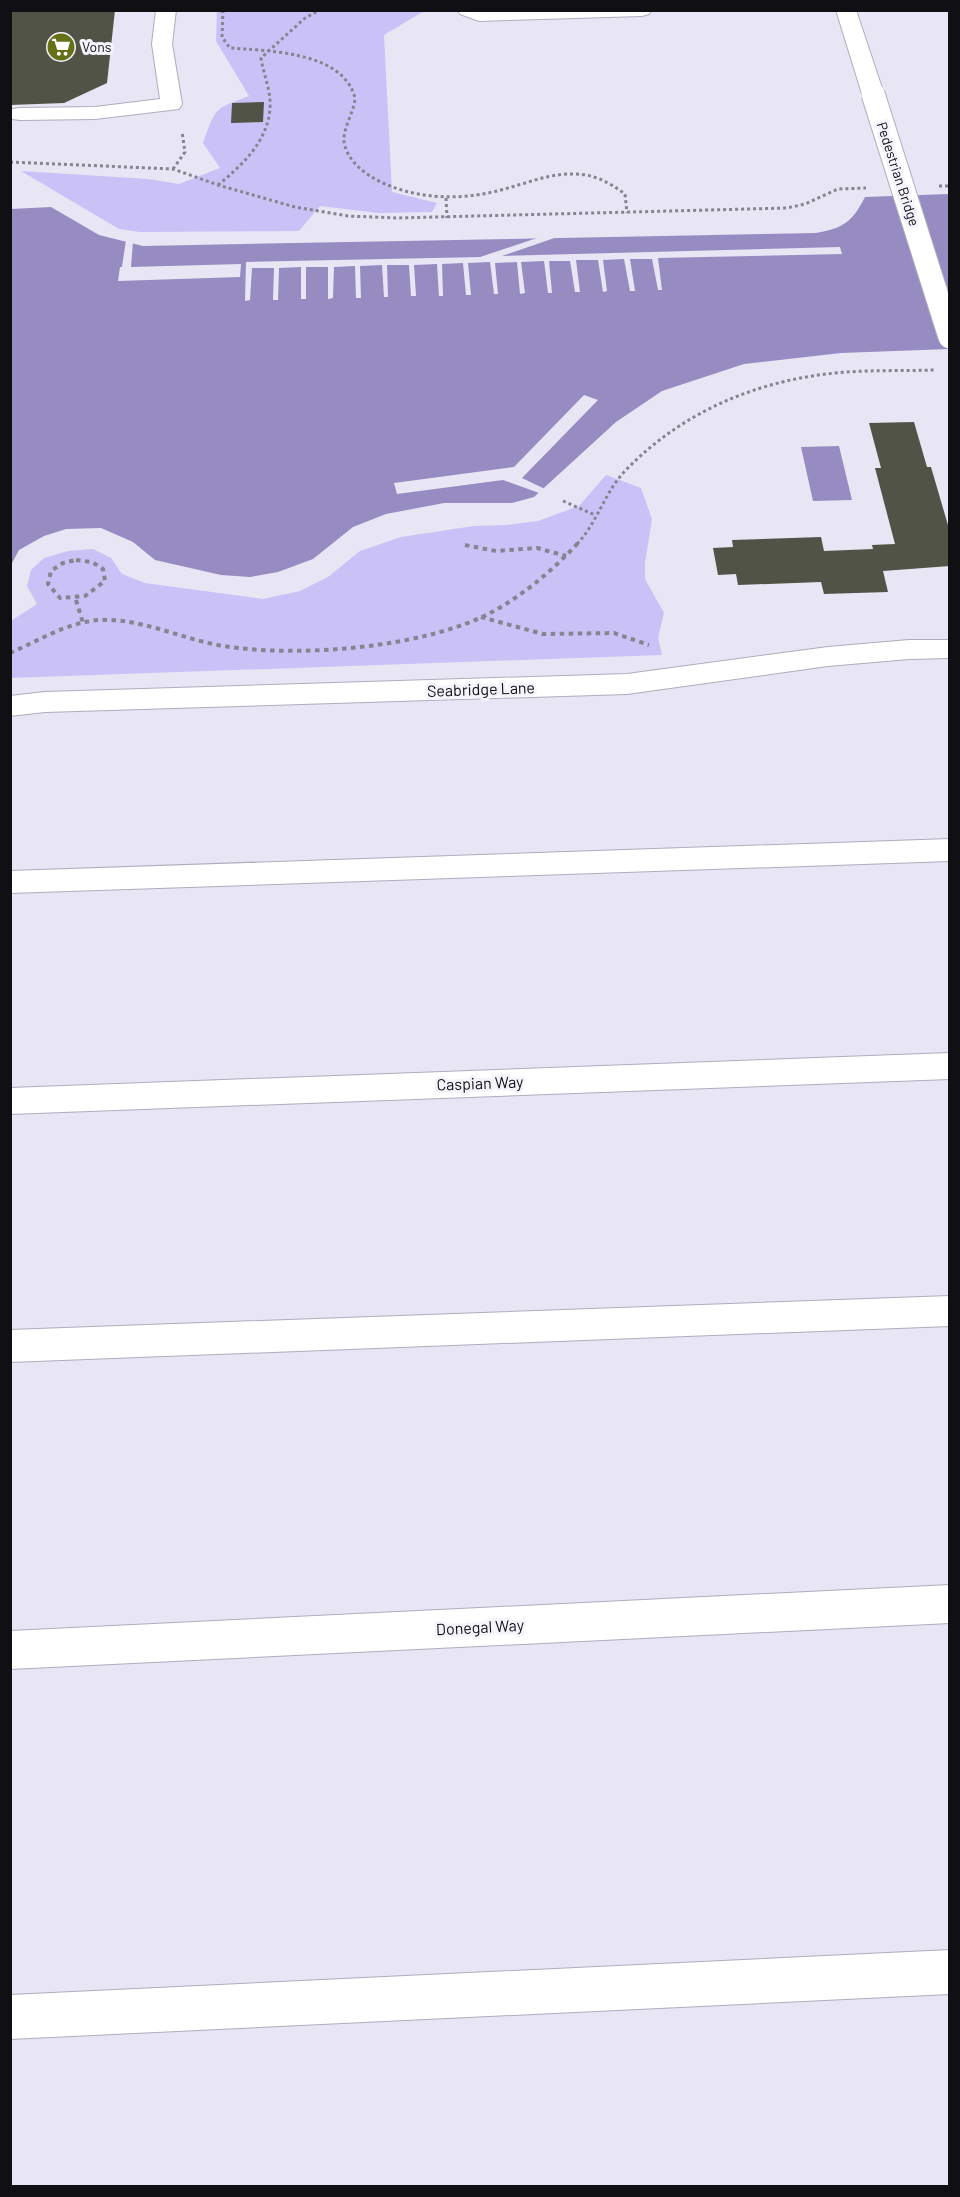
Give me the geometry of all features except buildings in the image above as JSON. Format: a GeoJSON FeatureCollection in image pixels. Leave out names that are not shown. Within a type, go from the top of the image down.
{"type":"FeatureCollection","features":[{"type":"Feature","properties":{"kind":"street"},"geometry":{"type":"LineString","coordinates":[[20,114],[95,113],[171,104],[162,44],[166,10]]}},
{"type":"Feature","properties":{"kind":"street"},"geometry":{"type":"LineString","coordinates":[[468,12],[479,15],[642,10]]}},
{"type":"Feature","properties":{"kind":"street","name":"Pedestrian Bridge"},"geometry":{"type":"LineString","coordinates":[[846,10],[950,337]]}},
{"type":"Feature","properties":{"kind":"street","name":"Seabridge Lane"},"geometry":{"type":"LineString","coordinates":[[10,706],[45,702],[627,684],[708,675],[806,658],[917,648],[950,649]]}},
{"type":"Feature","properties":{"kind":"street"},"geometry":{"type":"LineString","coordinates":[[10,882],[950,850]]}},
{"type":"Feature","properties":{"kind":"street","name":"Caspian Way"},"geometry":{"type":"LineString","coordinates":[[10,1101],[950,1066]]}},
{"type":"Feature","properties":{"kind":"street"},"geometry":{"type":"LineString","coordinates":[[10,1346],[950,1311]]}},
{"type":"Feature","properties":{"kind":"street","name":"Donegal Way"},"geometry":{"type":"LineString","coordinates":[[10,1650],[950,1605]]}},
{"type":"Feature","properties":{"kind":"street"},"geometry":{"type":"LineString","coordinates":[[10,2017],[950,1972]]}},
{"type":"Feature","properties":{"kind":"path"},"geometry":{"type":"LineString","coordinates":[[223,10],[222,37],[230,48],[316,60],[337,72],[353,91],[356,103],[344,139],[350,156],[368,176],[403,190],[446,198],[491,193],[544,176],[579,174],[610,182],[625,194],[627,213]]}},
{"type":"Feature","properties":{"kind":"path"},"geometry":{"type":"LineString","coordinates":[[218,185],[253,153],[268,126],[270,99],[261,58],[305,18],[320,10]]}},
{"type":"Feature","properties":{"kind":"path"},"geometry":{"type":"LineString","coordinates":[[171,104],[184,139],[185,152],[173,169]]}},
{"type":"Feature","properties":{"kind":"path"},"geometry":{"type":"LineString","coordinates":[[10,162],[173,169],[218,185],[295,207],[348,216],[447,218],[787,208],[805,204],[838,189],[872,188]]}},
{"type":"Feature","properties":{"kind":"path"},"geometry":{"type":"LineString","coordinates":[[938,186],[950,186]]}},
{"type":"Feature","properties":{"kind":"path"},"geometry":{"type":"LineString","coordinates":[[446,198],[447,218]]}},
{"type":"Feature","properties":{"kind":"path"},"geometry":{"type":"LineString","coordinates":[[10,653],[83,623],[108,620],[136,622],[200,641],[264,650],[329,650],[381,644],[481,617],[518,596],[566,556],[591,527],[620,477],[642,452],[674,427],[706,409],[748,391],[801,379],[844,372],[938,370]]}},
{"type":"Feature","properties":{"kind":"path"},"geometry":{"type":"LineString","coordinates":[[563,501],[596,515]]}},
{"type":"Feature","properties":{"kind":"path"},"geometry":{"type":"LineString","coordinates":[[465,545],[496,551],[537,548],[566,556]]}},
{"type":"Feature","properties":{"kind":"path"},"geometry":{"type":"LineString","coordinates":[[76,560],[92,562],[103,569],[105,581],[96,591],[76,600],[60,598],[55,593],[48,584],[51,571],[63,563],[76,560]]}},
{"type":"Feature","properties":{"kind":"path"},"geometry":{"type":"LineString","coordinates":[[76,600],[83,623]]}},
{"type":"Feature","properties":{"kind":"path"},"geometry":{"type":"LineString","coordinates":[[481,617],[543,634],[614,633],[670,652],[708,675]]}},
{"type":"Feature","properties":{"kind":"shaded area"},"geometry":{"type":"Polygon","coordinates":[[[217,11],[424,11],[384,35],[392,192],[437,203],[432,212],[378,213],[320,206],[299,231],[140,232],[119,229],[21,171],[148,179],[179,184],[220,168],[203,143],[211,122],[222,107],[249,96],[216,41],[217,11]]]}},
{"type":"Feature","properties":{"kind":"shaded area"},"geometry":{"type":"Polygon","coordinates":[[[949,194],[949,349],[841,353],[744,364],[662,391],[616,422],[534,497],[512,503],[444,503],[386,514],[353,527],[313,559],[278,572],[250,577],[221,575],[155,560],[133,542],[101,528],[66,529],[44,536],[19,550],[11,565],[11,209],[51,207],[99,235],[143,246],[816,233],[834,229],[846,222],[856,212],[865,197],[949,194]]]}},
{"type":"Feature","properties":{"kind":"shaded area"},"geometry":{"type":"Polygon","coordinates":[[[839,446],[852,500],[813,501],[801,447],[839,446]]]}},
{"type":"Feature","properties":{"kind":"shaded area"},"geometry":{"type":"Polygon","coordinates":[[[606,475],[641,488],[652,519],[645,563],[645,579],[664,613],[658,638],[662,655],[11,678],[11,621],[37,604],[27,586],[31,570],[44,558],[68,551],[93,549],[111,558],[122,574],[145,583],[263,599],[300,591],[328,577],[360,551],[401,537],[474,526],[538,521],[579,506],[606,475]]]}},
{"type":"Feature","properties":{"kind":"pier"},"geometry":{"type":"Polygon","coordinates":[[[546,235],[563,235],[502,256],[840,247],[842,254],[658,258],[662,290],[658,290],[652,259],[630,259],[635,291],[630,291],[624,259],[603,260],[607,291],[603,292],[598,260],[576,260],[580,292],[575,292],[570,261],[549,261],[552,293],[548,293],[544,261],[521,262],[525,293],[520,294],[517,262],[495,263],[498,294],[494,294],[490,262],[468,263],[471,295],[466,295],[463,263],[442,264],[443,296],[439,296],[437,264],[414,265],[416,296],[411,296],[409,265],[387,265],[388,297],[384,297],[382,265],[360,266],[361,298],[356,298],[355,266],[334,267],[333,298],[328,299],[328,267],[306,267],[306,299],[301,299],[301,267],[279,268],[278,300],[273,300],[274,268],[252,268],[250,300],[245,301],[246,262],[480,257],[546,235]]]}},
{"type":"Feature","properties":{"kind":"pier"},"geometry":{"type":"Polygon","coordinates":[[[126,240],[133,241],[131,267],[241,264],[240,277],[118,281],[126,240]]]}},
{"type":"Feature","properties":{"kind":"pier"},"geometry":{"type":"Polygon","coordinates":[[[584,395],[598,400],[522,478],[547,490],[542,494],[503,480],[397,494],[394,483],[514,467],[584,395]]]}},
{"type":"Feature","properties":{"kind":"place","name":"Vons"},"geometry":{"type":"Point","coordinates":[61,47]}}]}
